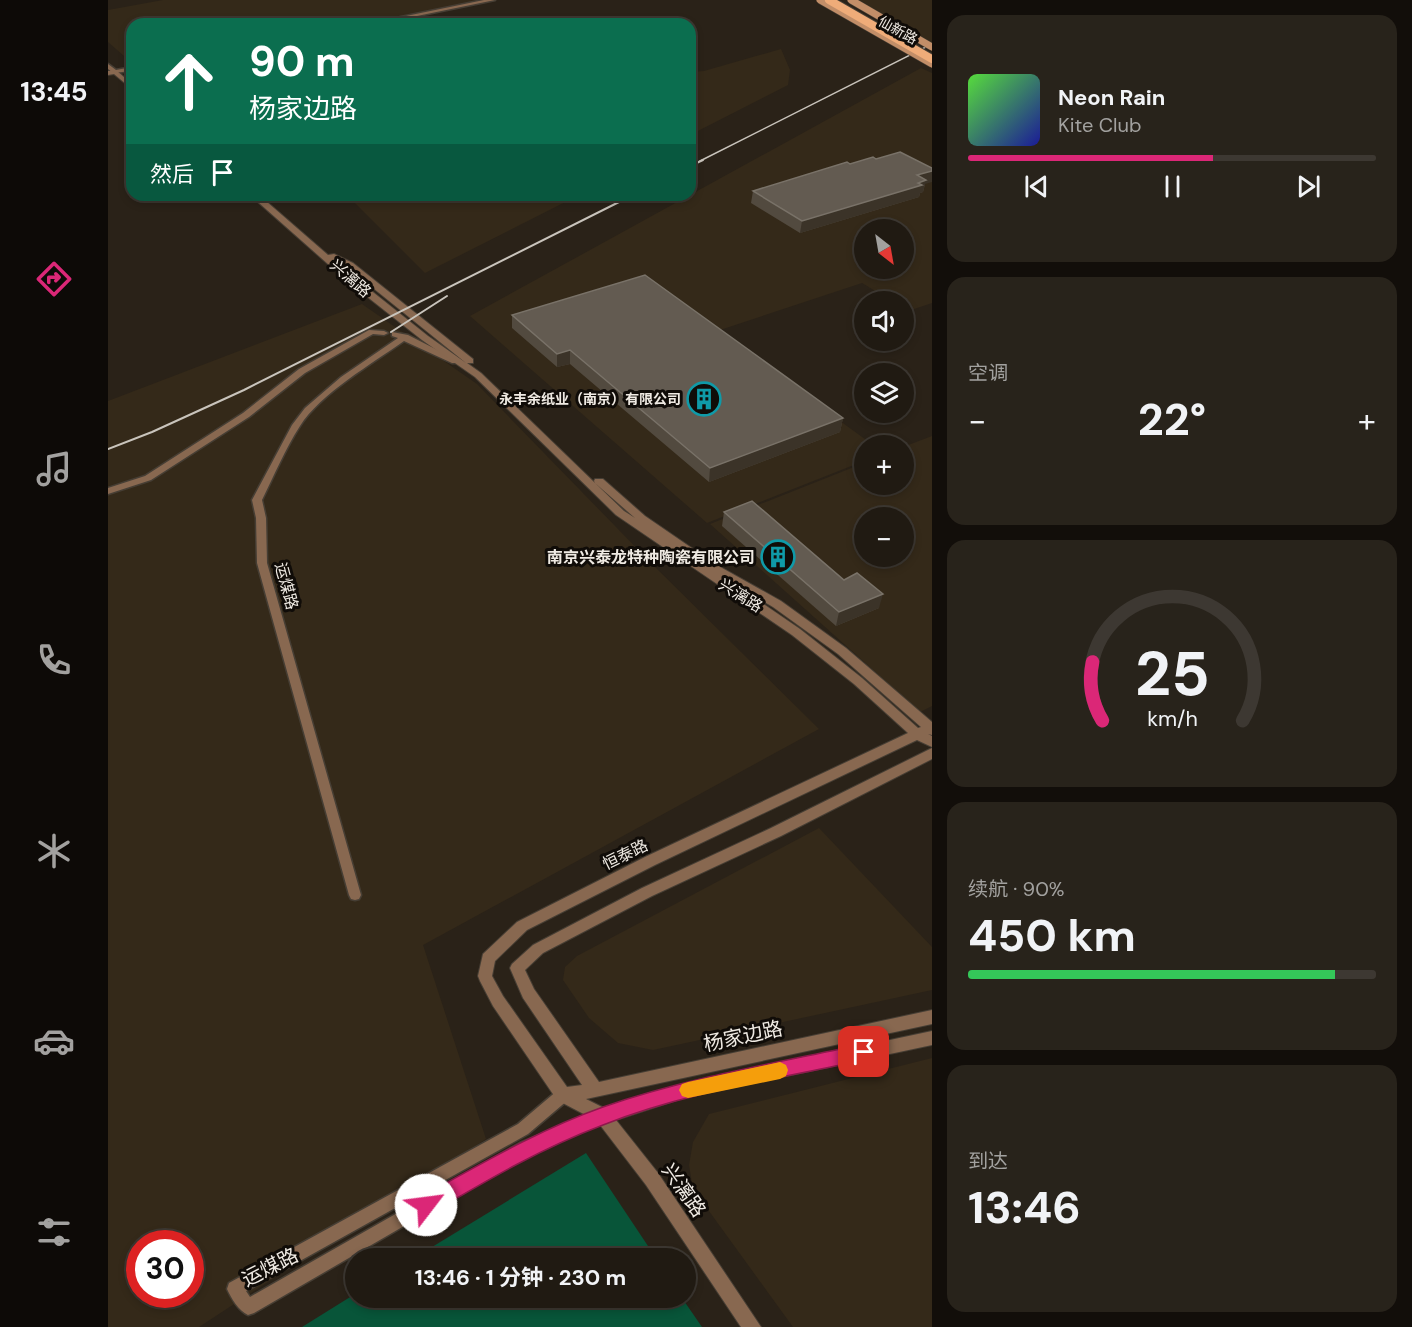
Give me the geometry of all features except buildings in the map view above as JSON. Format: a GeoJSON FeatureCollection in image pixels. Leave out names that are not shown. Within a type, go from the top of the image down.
{"type":"FeatureCollection","features":[{"type":"Feature","properties":{"kind":"main road","name":"仙新路"},"geometry":{"type":"LineString","coordinates":[[820,0],[932,64]]}},
{"type":"Feature","properties":{"kind":"main road"},"geometry":{"type":"LineString","coordinates":[[829,0],[932,59]]}},
{"type":"Feature","properties":{"kind":"main road","name":"仙新路"},"geometry":{"type":"LineString","coordinates":[[840,0],[932,52]]}},
{"type":"Feature","properties":{"kind":"main road","name":"仙新路"},"geometry":{"type":"LineString","coordinates":[[851,0],[932,47]]}},
{"type":"Feature","properties":{"kind":"street"},"geometry":{"type":"LineString","coordinates":[[400,18],[492,0]]}},
{"type":"Feature","properties":{"kind":"street"},"geometry":{"type":"LineString","coordinates":[[108,66],[114,74],[108,78]]}},
{"type":"Feature","properties":{"kind":"street"},"geometry":{"type":"LineString","coordinates":[[261,201],[321,252]]}},
{"type":"Feature","properties":{"kind":"street","name":"兴漓路"},"geometry":{"type":"LineString","coordinates":[[321,252],[349,278],[507,400],[620,513],[796,632],[858,681],[917,734],[932,742]]}},
{"type":"Feature","properties":{"kind":"street","name":"兴漓路"},"geometry":{"type":"LineString","coordinates":[[321,252],[350,265],[492,378],[641,518],[711,567],[796,618],[842,651],[931,728]]}},
{"type":"Feature","properties":{"kind":"street"},"geometry":{"type":"LineString","coordinates":[[108,491],[148,478],[246,415],[302,371],[372,332],[384,333]]}},
{"type":"Feature","properties":{"kind":"street","name":"运煤路"},"geometry":{"type":"LineString","coordinates":[[355,895],[262,563],[261,518],[257,500],[296,425],[308,410],[400,335],[461,363]]}},
{"type":"Feature","properties":{"kind":"street","name":"恒泰路"},"geometry":{"type":"LineString","coordinates":[[563,1095],[498,1001],[485,976],[488,958],[522,926],[650,861],[931,728]]}},
{"type":"Feature","properties":{"kind":"street"},"geometry":{"type":"LineString","coordinates":[[595,1090],[528,993],[517,968],[538,949],[637,897],[776,832],[932,753]]}},
{"type":"Feature","properties":{"kind":"street","name":"杨家边路"},"geometry":{"type":"LineString","coordinates":[[563,1095],[932,1017]]}},
{"type":"Feature","properties":{"kind":"street"},"geometry":{"type":"LineString","coordinates":[[603,1116],[683,1091],[932,1038]]}},
{"type":"Feature","properties":{"kind":"street","name":"兴漓路"},"geometry":{"type":"LineString","coordinates":[[563,1095],[603,1116],[652,1179],[752,1327]]}},
{"type":"Feature","properties":{"kind":"street","name":"运煤路"},"geometry":{"type":"LineString","coordinates":[[563,1095],[523,1129],[235,1288],[248,1306],[525,1148],[603,1116]]}},
{"type":"Feature","properties":{"kind":"shaded area"},"geometry":{"type":"Polygon","coordinates":[[[163,0],[497,0],[408,18],[126,18],[126,58],[108,42],[108,10],[163,0]]]}},
{"type":"Feature","properties":{"kind":"shaded area"},"geometry":{"type":"Polygon","coordinates":[[[859,0],[932,0],[932,44],[889,19],[859,0]]]}},
{"type":"Feature","properties":{"kind":"shaded area"},"geometry":{"type":"Polygon","coordinates":[[[781,49],[790,70],[788,85],[696,132],[696,72],[781,49]]]}},
{"type":"Feature","properties":{"kind":"shaded area"},"geometry":{"type":"Polygon","coordinates":[[[921,68],[932,73],[932,303],[914,309],[914,291],[875,291],[862,283],[717,331],[859,435],[854,435],[854,465],[707,523],[470,316],[679,201],[696,201],[696,192],[921,68]]]}},
{"type":"Feature","properties":{"kind":"shaded area"},"geometry":{"type":"Polygon","coordinates":[[[353,201],[567,201],[425,273],[353,201]]]}},
{"type":"Feature","properties":{"kind":"shaded area"},"geometry":{"type":"Polygon","coordinates":[[[362,304],[477,384],[651,563],[819,729],[423,945],[486,1139],[199,1327],[108,1327],[108,401],[362,304]]]}},
{"type":"Feature","properties":{"kind":"shaded area"},"geometry":{"type":"Polygon","coordinates":[[[932,436],[932,706],[920,712],[710,524],[854,467],[854,495],[914,495],[914,443],[932,436]]]}},
{"type":"Feature","properties":{"kind":"shaded area"},"geometry":{"type":"Polygon","coordinates":[[[819,828],[932,947],[932,990],[653,1050],[618,1043],[589,1018],[563,980],[565,967],[577,956],[819,828]]]}},
{"type":"Feature","properties":{"kind":"shaded area"},"geometry":{"type":"Polygon","coordinates":[[[932,1058],[932,1327],[793,1327],[693,1189],[689,1165],[693,1142],[709,1114],[932,1058]]]}},
{"type":"Feature","properties":{"kind":"green space"},"geometry":{"type":"Polygon","coordinates":[[[586,1153],[649,1248],[430,1248],[586,1153]]]}},
{"type":"Feature","properties":{"kind":"green space"},"geometry":{"type":"Polygon","coordinates":[[[345,1300],[345,1308],[689,1308],[702,1327],[302,1327],[345,1300]]]}},
{"type":"Feature","properties":{"kind":"railway"},"geometry":{"type":"LineString","coordinates":[[700,161],[932,44]]}},
{"type":"Feature","properties":{"kind":"railway"},"geometry":{"type":"LineString","coordinates":[[696,163],[703,160]]}},
{"type":"Feature","properties":{"kind":"railway"},"geometry":{"type":"LineString","coordinates":[[108,449],[152,432],[244,390],[621,201]]}},
{"type":"Feature","properties":{"kind":"railway"},"geometry":{"type":"LineString","coordinates":[[391,332],[447,296]]}},
{"type":"Feature","properties":{"kind":"slow traffic"},"geometry":{"type":"LineString","coordinates":[[688,1090],[780,1070]]}},
{"type":"Feature","properties":{"kind":"place","name":"永丰余纸业（南京）有限公司"},"geometry":{"type":"Point","coordinates":[704,399]}},
{"type":"Feature","properties":{"kind":"place","name":"南京兴泰龙特种陶瓷有限公司"},"geometry":{"type":"Point","coordinates":[778,557]}},
{"type":"Feature","properties":{"kind":"route"},"geometry":{"type":"LineString","coordinates":[[426,1205],[525,1148],[603,1116],[683,1091],[864,1052]]}}]}
